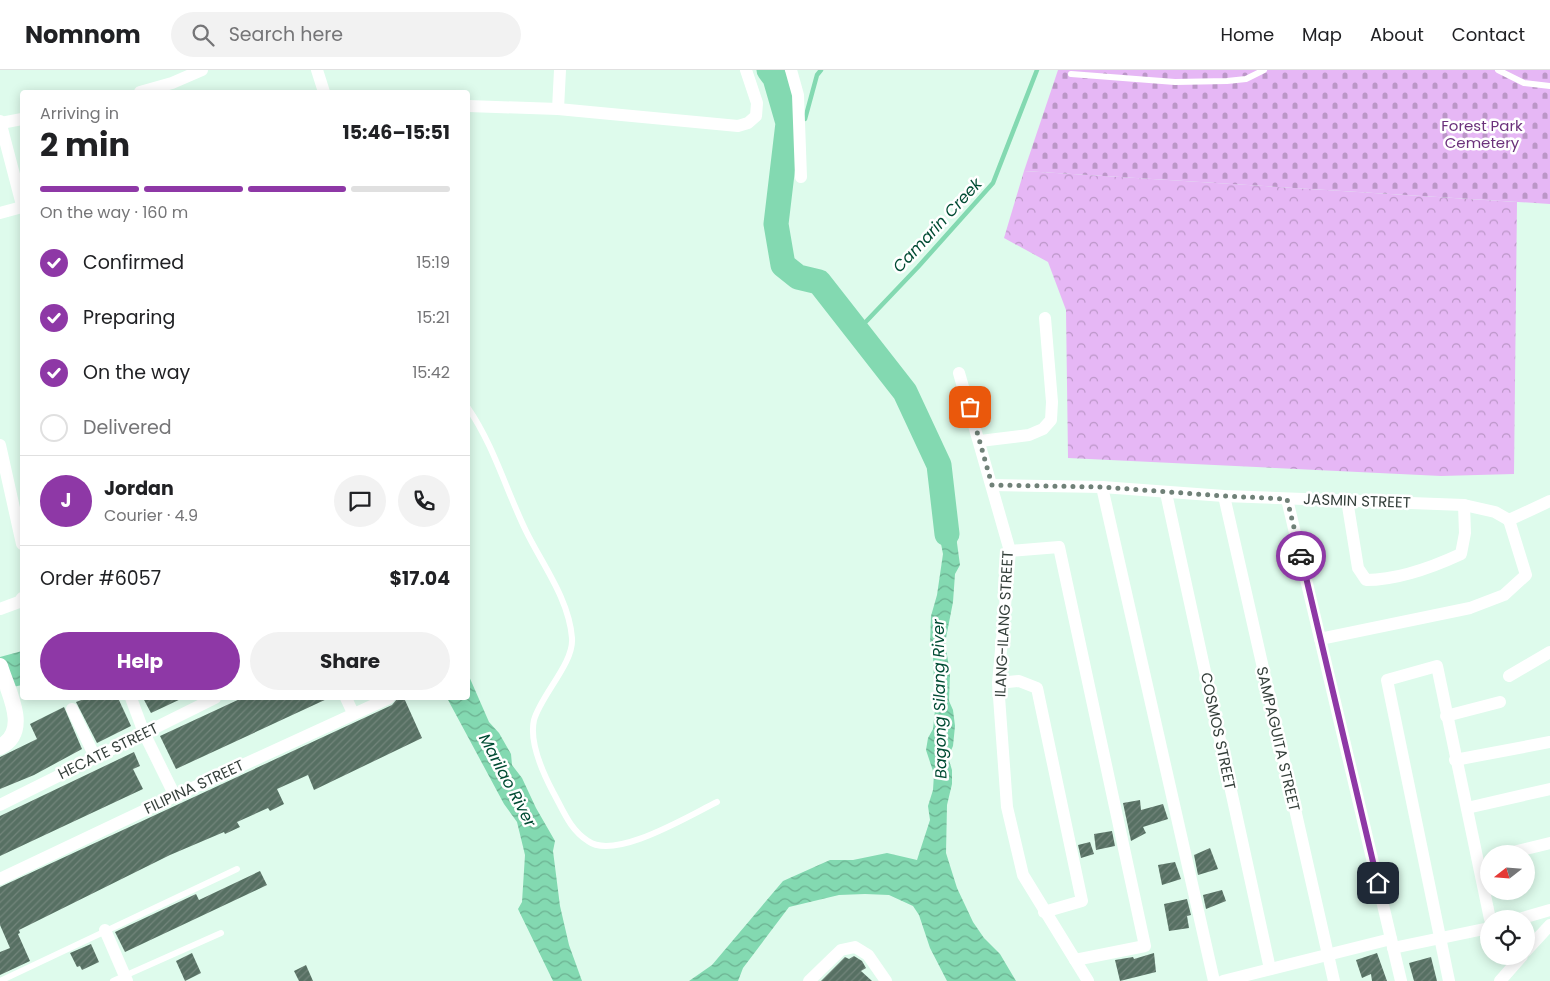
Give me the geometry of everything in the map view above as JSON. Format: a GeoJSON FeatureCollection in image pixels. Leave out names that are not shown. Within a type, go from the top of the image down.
{"type":"FeatureCollection","features":[{"type":"Feature","properties":{"kind":"street"},"geometry":{"type":"LineString","coordinates":[[147,90],[172,83],[202,70]]}},
{"type":"Feature","properties":{"kind":"street"},"geometry":{"type":"LineString","coordinates":[[317,70],[323,90]]}},
{"type":"Feature","properties":{"kind":"street"},"geometry":{"type":"LineString","coordinates":[[558,109],[560,70]]}},
{"type":"Feature","properties":{"kind":"street"},"geometry":{"type":"LineString","coordinates":[[470,106],[558,109],[738,126],[748,123],[756,116],[756,103],[746,70]]}},
{"type":"Feature","properties":{"kind":"street"},"geometry":{"type":"LineString","coordinates":[[791,70],[798,94],[801,177]]}},
{"type":"Feature","properties":{"kind":"street"},"geometry":{"type":"LineString","coordinates":[[20,119],[0,122],[20,198]]}},
{"type":"Feature","properties":{"kind":"street"},"geometry":{"type":"LineString","coordinates":[[0,213],[20,207]]}},
{"type":"Feature","properties":{"kind":"street"},"geometry":{"type":"LineString","coordinates":[[980,441],[1029,434],[1043,429],[1051,420],[1052,402],[1044,318]]}},
{"type":"Feature","properties":{"kind":"street","name":"ILANG-ILANG STREET"},"geometry":{"type":"LineString","coordinates":[[959,373],[1010,551],[998,682],[1007,807],[1023,875],[1088,981]]}},
{"type":"Feature","properties":{"kind":"street"},"geometry":{"type":"LineString","coordinates":[[0,445],[20,535]]}},
{"type":"Feature","properties":{"kind":"street","name":"JASMIN STREET"},"geometry":{"type":"LineString","coordinates":[[992,485],[1102,487],[1224,496],[1464,505],[1495,512],[1509,520]]}},
{"type":"Feature","properties":{"kind":"street"},"geometry":{"type":"LineString","coordinates":[[1102,487],[1214,981]]}},
{"type":"Feature","properties":{"kind":"street","name":"COSMOS STREET"},"geometry":{"type":"LineString","coordinates":[[1166,493],[1270,969]]}},
{"type":"Feature","properties":{"kind":"street","name":"SAMPAGUITA STREET"},"geometry":{"type":"LineString","coordinates":[[1224,496],[1334,981]]}},
{"type":"Feature","properties":{"kind":"street"},"geometry":{"type":"LineString","coordinates":[[1287,499],[1401,981]]}},
{"type":"Feature","properties":{"kind":"street"},"geometry":{"type":"LineString","coordinates":[[1347,500],[1358,568],[1366,580],[1378,580],[1435,565],[1462,554],[1465,533],[1464,505]]}},
{"type":"Feature","properties":{"kind":"street"},"geometry":{"type":"LineString","coordinates":[[1320,639],[1470,608],[1504,595],[1526,575],[1509,520],[1550,501]]}},
{"type":"Feature","properties":{"kind":"street"},"geometry":{"type":"LineString","coordinates":[[1010,551],[1059,547],[1145,946],[1075,960]]}},
{"type":"Feature","properties":{"kind":"street"},"geometry":{"type":"LineString","coordinates":[[0,608],[20,601]]}},
{"type":"Feature","properties":{"kind":"street"},"geometry":{"type":"LineString","coordinates":[[1509,676],[1550,652]]}},
{"type":"Feature","properties":{"kind":"street"},"geometry":{"type":"LineString","coordinates":[[0,666],[16,718],[16,733],[0,747]]}},
{"type":"Feature","properties":{"kind":"street"},"geometry":{"type":"LineString","coordinates":[[1449,981],[1387,680],[1437,666],[1455,760],[1467,808],[1480,847]]}},
{"type":"Feature","properties":{"kind":"street"},"geometry":{"type":"LineString","coordinates":[[998,682],[1019,681],[1037,688],[1082,902],[1044,912]]}},
{"type":"Feature","properties":{"kind":"street"},"geometry":{"type":"LineString","coordinates":[[132,700],[144,733],[175,796]]}},
{"type":"Feature","properties":{"kind":"street","name":"HECATE STREET"},"geometry":{"type":"LineString","coordinates":[[0,805],[211,700]]}},
{"type":"Feature","properties":{"kind":"street"},"geometry":{"type":"LineString","coordinates":[[347,700],[353,713]]}},
{"type":"Feature","properties":{"kind":"street","name":"FILIPINA STREET"},"geometry":{"type":"LineString","coordinates":[[0,879],[384,700]]}},
{"type":"Feature","properties":{"kind":"street"},"geometry":{"type":"LineString","coordinates":[[1446,716],[1500,702]]}},
{"type":"Feature","properties":{"kind":"street"},"geometry":{"type":"LineString","coordinates":[[72,710],[95,757]]}},
{"type":"Feature","properties":{"kind":"street"},"geometry":{"type":"LineString","coordinates":[[1455,760],[1550,742]]}},
{"type":"Feature","properties":{"kind":"street"},"geometry":{"type":"LineString","coordinates":[[1467,808],[1550,789]]}},
{"type":"Feature","properties":{"kind":"street"},"geometry":{"type":"LineString","coordinates":[[1535,847],[1550,843]]}},
{"type":"Feature","properties":{"kind":"street"},"geometry":{"type":"LineString","coordinates":[[1535,914],[1550,910]]}},
{"type":"Feature","properties":{"kind":"street"},"geometry":{"type":"LineString","coordinates":[[1535,941],[1550,925]]}},
{"type":"Feature","properties":{"kind":"street"},"geometry":{"type":"LineString","coordinates":[[105,930],[126,978]]}},
{"type":"Feature","properties":{"kind":"street"},"geometry":{"type":"LineString","coordinates":[[1223,981],[1327,955],[1441,938],[1480,930]]}},
{"type":"Feature","properties":{"kind":"street"},"geometry":{"type":"LineString","coordinates":[[809,981],[841,950],[855,947],[868,956],[886,981]]}},
{"type":"Feature","properties":{"kind":"street"},"geometry":{"type":"LineString","coordinates":[[1500,981],[1514,965]]}},
{"type":"Feature","properties":{"kind":"lane"},"geometry":{"type":"LineString","coordinates":[[1071,74],[1175,82],[1226,81],[1246,78],[1264,70]]}},
{"type":"Feature","properties":{"kind":"lane"},"geometry":{"type":"LineString","coordinates":[[1498,70],[1524,84],[1550,86]]}},
{"type":"Feature","properties":{"kind":"lane"},"geometry":{"type":"LineString","coordinates":[[470,411],[490,444],[525,530],[553,581],[568,617],[572,640],[566,660],[534,720],[534,736],[550,786],[574,830],[589,843],[607,847],[637,840],[717,802]]}},
{"type":"Feature","properties":{"kind":"lane"},"geometry":{"type":"LineString","coordinates":[[0,981],[237,869]]}},
{"type":"Feature","properties":{"kind":"lane"},"geometry":{"type":"LineString","coordinates":[[112,981],[126,978],[221,933]]}},
{"type":"Feature","properties":{"kind":"green space","name":"Forest Park Cemetery"},"geometry":{"type":"Polygon","coordinates":[[[1058,70],[1550,70],[1550,204],[1024,171],[1058,70]]]}},
{"type":"Feature","properties":{"kind":"green space"},"geometry":{"type":"Polygon","coordinates":[[[1024,171],[1517,202],[1514,474],[1441,476],[1068,458],[1066,310],[1048,262],[1004,238],[1024,171]]]}},
{"type":"Feature","properties":{"kind":"water"},"geometry":{"type":"Polygon","coordinates":[[[951,499],[960,565],[955,574],[953,602],[945,643],[950,673],[949,701],[953,710],[955,726],[953,746],[948,757],[952,770],[952,784],[947,805],[946,853],[957,888],[973,922],[984,938],[1000,954],[1016,981],[947,981],[930,948],[919,915],[913,906],[889,895],[865,894],[839,895],[789,907],[743,968],[738,981],[689,981],[712,965],[783,881],[830,860],[853,860],[887,853],[917,860],[930,820],[928,806],[933,790],[934,774],[926,750],[928,738],[933,729],[935,710],[933,657],[930,644],[931,616],[937,595],[943,554],[936,518],[936,501],[951,499]]]}},
{"type":"Feature","properties":{"kind":"water"},"geometry":{"type":"Polygon","coordinates":[[[20,652],[20,685],[0,690],[0,657],[20,652]]]}},
{"type":"Feature","properties":{"kind":"water","name":"Marilao River"},"geometry":{"type":"Polygon","coordinates":[[[470,679],[489,722],[499,733],[511,754],[512,765],[522,778],[536,808],[555,841],[553,851],[560,906],[569,945],[582,981],[553,981],[518,909],[522,902],[525,855],[517,822],[504,804],[448,700],[470,700],[470,679]]]}},
{"type":"Feature","properties":{"kind":"building"},"geometry":{"type":"Polygon","coordinates":[[[82,700],[119,700],[131,726],[97,743],[76,702],[82,700]]]}},
{"type":"Feature","properties":{"kind":"building"},"geometry":{"type":"Polygon","coordinates":[[[144,700],[179,700],[151,713],[144,700]]]}},
{"type":"Feature","properties":{"kind":"building"},"geometry":{"type":"Polygon","coordinates":[[[238,700],[325,700],[176,769],[160,736],[238,700]]]}},
{"type":"Feature","properties":{"kind":"building"},"geometry":{"type":"Polygon","coordinates":[[[396,700],[405,700],[422,738],[314,790],[308,775],[277,789],[284,804],[270,811],[268,808],[237,822],[240,827],[170,855],[19,930],[20,933],[18,934],[30,961],[0,975],[0,952],[10,948],[0,925],[0,887],[392,705],[396,700]]]}},
{"type":"Feature","properties":{"kind":"building"},"geometry":{"type":"Polygon","coordinates":[[[64,707],[82,749],[34,775],[0,789],[0,757],[37,739],[30,724],[64,707]]]}},
{"type":"Feature","properties":{"kind":"building"},"geometry":{"type":"Polygon","coordinates":[[[134,752],[140,766],[133,769],[143,789],[0,856],[0,816],[134,752]]]}},
{"type":"Feature","properties":{"kind":"building"},"geometry":{"type":"Polygon","coordinates":[[[1140,800],[1141,810],[1163,804],[1168,819],[1143,827],[1146,833],[1131,841],[1123,803],[1140,800]]]}},
{"type":"Feature","properties":{"kind":"building"},"geometry":{"type":"Polygon","coordinates":[[[1112,831],[1115,846],[1096,850],[1094,834],[1112,831]]]}},
{"type":"Feature","properties":{"kind":"building"},"geometry":{"type":"Polygon","coordinates":[[[1090,842],[1094,854],[1081,858],[1078,845],[1090,842]]]}},
{"type":"Feature","properties":{"kind":"building"},"geometry":{"type":"Polygon","coordinates":[[[1210,848],[1218,869],[1198,875],[1194,855],[1210,848]]]}},
{"type":"Feature","properties":{"kind":"building"},"geometry":{"type":"Polygon","coordinates":[[[1175,862],[1181,879],[1162,885],[1158,865],[1175,862]]]}},
{"type":"Feature","properties":{"kind":"building"},"geometry":{"type":"Polygon","coordinates":[[[260,871],[267,885],[125,952],[115,932],[196,894],[199,900],[260,871]]]}},
{"type":"Feature","properties":{"kind":"building"},"geometry":{"type":"Polygon","coordinates":[[[1222,890],[1226,901],[1206,909],[1203,895],[1222,890]]]}},
{"type":"Feature","properties":{"kind":"building"},"geometry":{"type":"Polygon","coordinates":[[[1187,899],[1191,915],[1187,916],[1189,928],[1169,931],[1164,904],[1187,899]]]}},
{"type":"Feature","properties":{"kind":"building"},"geometry":{"type":"Polygon","coordinates":[[[91,944],[99,962],[82,970],[80,966],[77,967],[70,953],[91,944]]]}},
{"type":"Feature","properties":{"kind":"building"},"geometry":{"type":"Polygon","coordinates":[[[192,953],[201,973],[185,981],[176,961],[192,953]]]}},
{"type":"Feature","properties":{"kind":"building"},"geometry":{"type":"Polygon","coordinates":[[[1154,953],[1156,972],[1120,981],[1115,960],[1133,957],[1134,959],[1154,953]]]}},
{"type":"Feature","properties":{"kind":"building"},"geometry":{"type":"Polygon","coordinates":[[[1377,953],[1387,981],[1372,981],[1371,974],[1362,978],[1356,960],[1377,953]]]}},
{"type":"Feature","properties":{"kind":"building"},"geometry":{"type":"Polygon","coordinates":[[[854,956],[862,961],[866,968],[861,971],[872,981],[821,981],[845,957],[849,959],[854,956]]]}},
{"type":"Feature","properties":{"kind":"building"},"geometry":{"type":"Polygon","coordinates":[[[1431,957],[1437,981],[1414,981],[1409,963],[1431,957]]]}},
{"type":"Feature","properties":{"kind":"building"},"geometry":{"type":"Polygon","coordinates":[[[306,965],[313,981],[299,981],[294,971],[306,965]]]}},
{"type":"Feature","properties":{"kind":"waterway","name":"Bagong Silang River"},"geometry":{"type":"LineString","coordinates":[[769,70],[775,78],[788,123],[776,224],[783,265],[798,277],[819,282],[905,392],[939,465],[947,534]]}},
{"type":"Feature","properties":{"kind":"waterway"},"geometry":{"type":"LineString","coordinates":[[805,119],[817,75],[821,70]]}},
{"type":"Feature","properties":{"kind":"waterway","name":"Camarin Creek"},"geometry":{"type":"LineString","coordinates":[[858,330],[918,267],[993,183],[1037,70]]}},
{"type":"Feature","properties":{"kind":"waterway","name":"Bagong Silang River"},"geometry":{"type":"LineString","coordinates":[[784,148],[794,137]]}},
{"type":"Feature","properties":{"kind":"way so far"},"geometry":{"type":"LineString","coordinates":[[970,407],[992,485],[1102,487],[1166,493],[1287,499],[1301,556]]}},
{"type":"Feature","properties":{"kind":"route"},"geometry":{"type":"LineString","coordinates":[[1301,556],[1378,883]]}}]}
